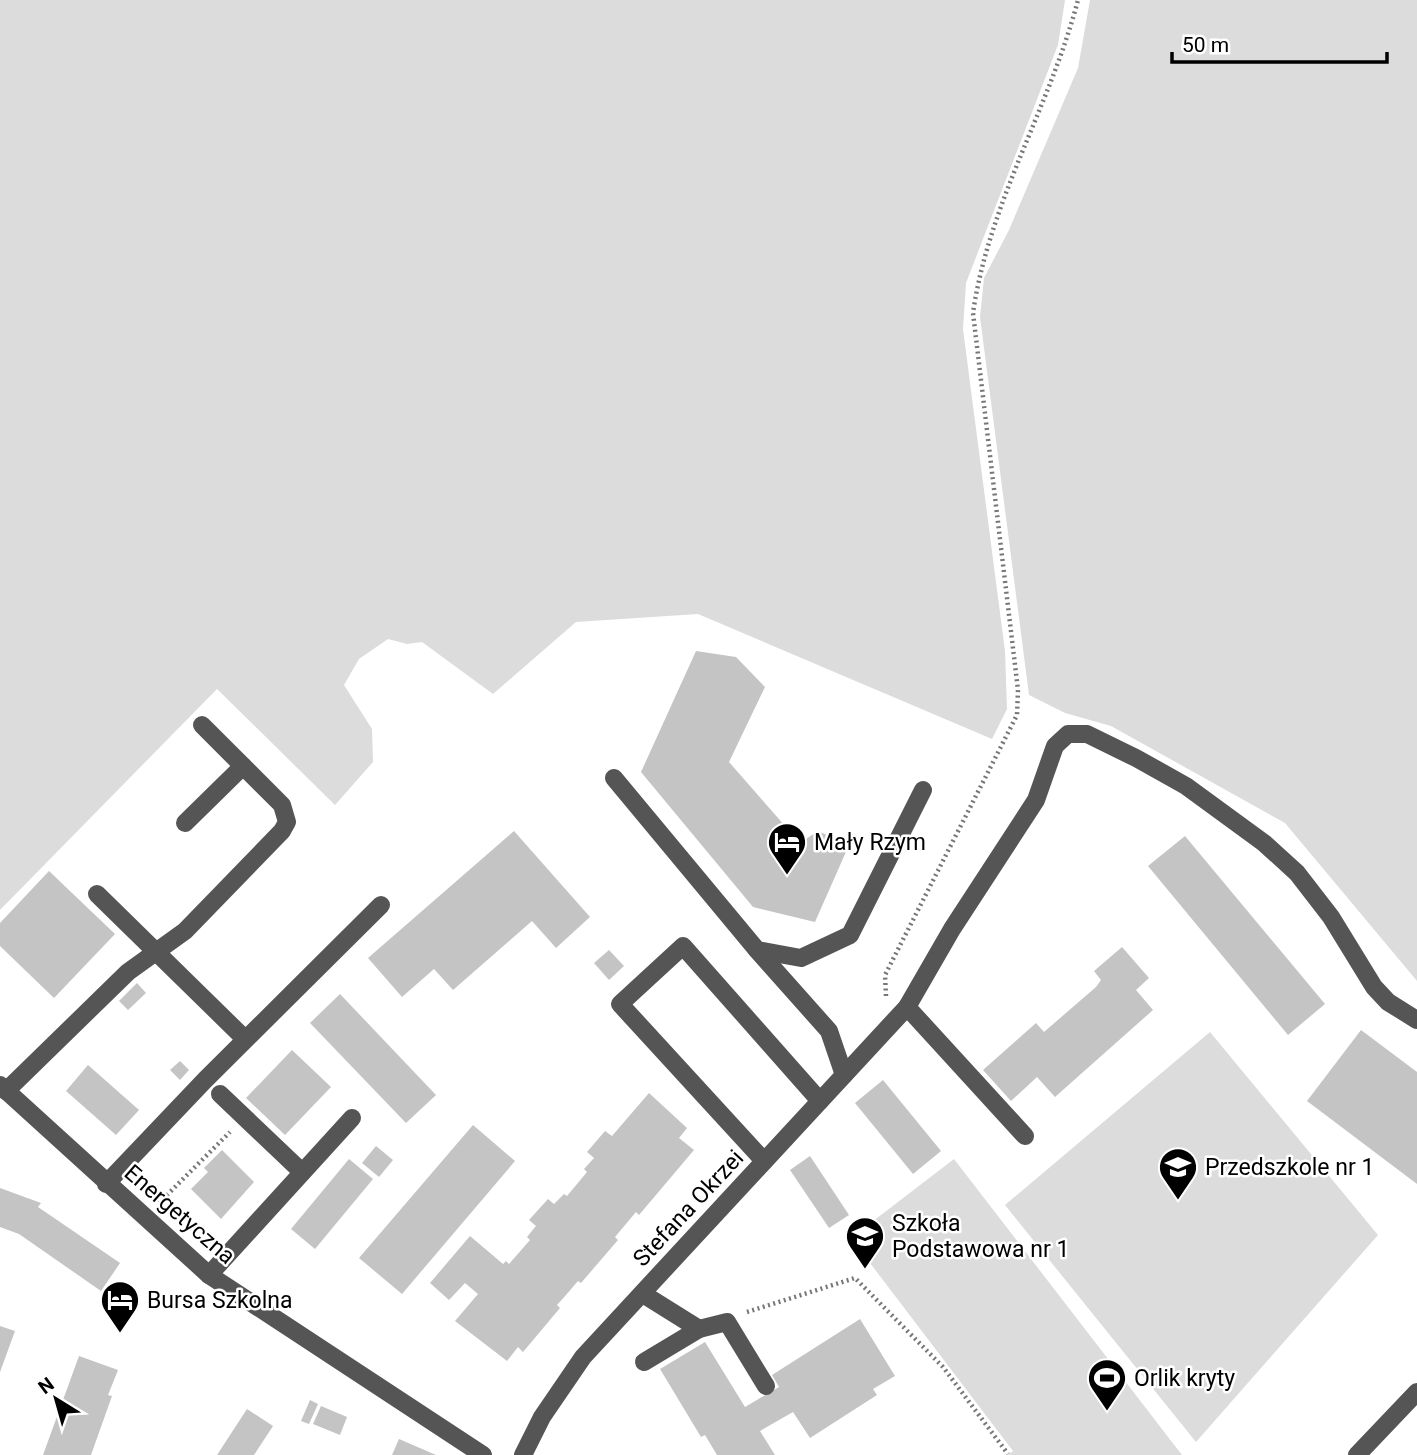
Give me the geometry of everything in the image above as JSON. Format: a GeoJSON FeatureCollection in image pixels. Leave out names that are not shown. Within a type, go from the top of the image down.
{"type":"FeatureCollection","features":[{"type":"Feature","properties":{"kind":"street"},"geometry":{"type":"LineString","coordinates":[[3,1088],[128,972],[185,931],[282,831],[287,822],[282,805],[202,725]]}},
{"type":"Feature","properties":{"kind":"street","name":"Stefana Okrzei"},"geometry":{"type":"LineString","coordinates":[[523,1455],[542,1417],[583,1357],[907,1007],[952,929],[1036,800],[1055,746],[1068,734],[1087,734],[1186,786],[1264,843],[1297,873],[1331,917],[1374,987],[1388,1002],[1417,1020]]}},
{"type":"Feature","properties":{"kind":"street"},"geometry":{"type":"LineString","coordinates":[[185,823],[243,766]]}},
{"type":"Feature","properties":{"kind":"street"},"geometry":{"type":"LineString","coordinates":[[614,778],[757,950],[829,1031],[844,1075]]}},
{"type":"Feature","properties":{"kind":"street"},"geometry":{"type":"LineString","coordinates":[[757,950],[800,958],[850,935],[923,790]]}},
{"type":"Feature","properties":{"kind":"street"},"geometry":{"type":"LineString","coordinates":[[97,894],[245,1039]]}},
{"type":"Feature","properties":{"kind":"street"},"geometry":{"type":"LineString","coordinates":[[106,1184],[245,1039],[381,905]]}},
{"type":"Feature","properties":{"kind":"street"},"geometry":{"type":"LineString","coordinates":[[764,1161],[620,1004],[683,946],[820,1101]]}},
{"type":"Feature","properties":{"kind":"street"},"geometry":{"type":"LineString","coordinates":[[907,1007],[1025,1136]]}},
{"type":"Feature","properties":{"kind":"street","name":"Energetyczna"},"geometry":{"type":"LineString","coordinates":[[3,1088],[209,1275],[483,1455]]}},
{"type":"Feature","properties":{"kind":"street"},"geometry":{"type":"LineString","coordinates":[[220,1094],[302,1172]]}},
{"type":"Feature","properties":{"kind":"street"},"geometry":{"type":"LineString","coordinates":[[209,1275],[352,1118]]}},
{"type":"Feature","properties":{"kind":"street"},"geometry":{"type":"LineString","coordinates":[[643,1294],[699,1329]]}},
{"type":"Feature","properties":{"kind":"street"},"geometry":{"type":"LineString","coordinates":[[644,1362],[699,1329],[727,1322],[766,1386]]}},
{"type":"Feature","properties":{"kind":"street"},"geometry":{"type":"LineString","coordinates":[[1357,1455],[1417,1392]]}},
{"type":"Feature","properties":{"kind":"path"},"geometry":{"type":"LineString","coordinates":[[892,1023],[886,1010],[885,975],[1017,715],[1018,690],[973,313],[978,276],[997,212],[1066,46],[1078,0]]}},
{"type":"Feature","properties":{"kind":"path"},"geometry":{"type":"LineString","coordinates":[[159,1203],[245,1118]]}},
{"type":"Feature","properties":{"kind":"path"},"geometry":{"type":"LineString","coordinates":[[727,1322],[756,1308],[855,1278],[943,1367],[1008,1454]]}},
{"type":"Feature","properties":{"kind":"shaded area"},"geometry":{"type":"Polygon","coordinates":[[[0,0],[1065,0],[1058,45],[966,283],[963,329],[1005,651],[1007,709],[992,739],[698,614],[576,622],[493,694],[422,642],[407,644],[388,639],[359,659],[344,685],[372,729],[373,762],[335,805],[217,689],[0,910],[0,0]]]}},
{"type":"Feature","properties":{"kind":"shaded area"},"geometry":{"type":"Polygon","coordinates":[[[1090,0],[1417,0],[1417,981],[1285,823],[1111,726],[1065,713],[1029,695],[980,317],[984,278],[1009,230],[1078,68],[1090,0]]]}},
{"type":"Feature","properties":{"kind":"shaded area"},"geometry":{"type":"Polygon","coordinates":[[[1210,1032],[1378,1235],[1196,1442],[1005,1205],[1210,1032]]]}},
{"type":"Feature","properties":{"kind":"shaded area"},"geometry":{"type":"Polygon","coordinates":[[[954,1159],[1182,1455],[1008,1455],[1013,1451],[851,1238],[954,1159]]]}},
{"type":"Feature","properties":{"kind":"building","name":"Mały Rzym"},"geometry":{"type":"Polygon","coordinates":[[[696,651],[736,657],[765,687],[729,762],[800,843],[818,831],[849,845],[815,922],[753,907],[641,772],[696,651]]]}},
{"type":"Feature","properties":{"kind":"building"},"geometry":{"type":"Polygon","coordinates":[[[514,831],[590,917],[556,948],[532,921],[453,990],[434,969],[402,997],[368,958],[514,831]]]}},
{"type":"Feature","properties":{"kind":"building"},"geometry":{"type":"Polygon","coordinates":[[[1185,836],[1325,1004],[1288,1035],[1148,866],[1185,836]]]}},
{"type":"Feature","properties":{"kind":"building"},"geometry":{"type":"Polygon","coordinates":[[[49,871],[115,934],[54,998],[0,946],[0,923],[49,871]]]}},
{"type":"Feature","properties":{"kind":"building"},"geometry":{"type":"Polygon","coordinates":[[[1122,947],[1149,978],[1136,990],[1153,1010],[1055,1097],[1037,1077],[1011,1101],[983,1070],[1036,1023],[1044,1032],[1096,987],[1101,980],[1094,971],[1122,947]]]}},
{"type":"Feature","properties":{"kind":"building"},"geometry":{"type":"Polygon","coordinates":[[[609,950],[624,966],[609,980],[594,963],[609,950]]]}},
{"type":"Feature","properties":{"kind":"building"},"geometry":{"type":"Polygon","coordinates":[[[137,983],[146,993],[128,1010],[119,1001],[137,983]]]}},
{"type":"Feature","properties":{"kind":"building"},"geometry":{"type":"Polygon","coordinates":[[[340,994],[436,1095],[406,1123],[310,1023],[340,994]]]}},
{"type":"Feature","properties":{"kind":"building"},"geometry":{"type":"Polygon","coordinates":[[[1361,1030],[1417,1072],[1417,1184],[1307,1101],[1361,1030]]]}},
{"type":"Feature","properties":{"kind":"building"},"geometry":{"type":"Polygon","coordinates":[[[292,1050],[331,1087],[285,1135],[246,1098],[292,1050]]]}},
{"type":"Feature","properties":{"kind":"building"},"geometry":{"type":"Polygon","coordinates":[[[180,1061],[189,1070],[180,1080],[170,1070],[180,1061]]]}},
{"type":"Feature","properties":{"kind":"building"},"geometry":{"type":"Polygon","coordinates":[[[88,1065],[139,1110],[116,1135],[66,1091],[88,1065]]]}},
{"type":"Feature","properties":{"kind":"building"},"geometry":{"type":"Polygon","coordinates":[[[883,1080],[941,1151],[913,1174],[855,1103],[883,1080]]]}},
{"type":"Feature","properties":{"kind":"building"},"geometry":{"type":"Polygon","coordinates":[[[649,1093],[687,1128],[679,1138],[694,1150],[639,1215],[636,1212],[615,1237],[618,1240],[581,1283],[578,1281],[557,1305],[560,1308],[523,1352],[518,1347],[507,1361],[455,1321],[478,1294],[465,1283],[449,1300],[430,1283],[470,1236],[503,1264],[506,1261],[509,1264],[530,1240],[527,1237],[536,1226],[529,1220],[548,1199],[554,1204],[564,1194],[567,1196],[587,1172],[584,1169],[594,1158],[587,1152],[605,1131],[612,1136],[649,1093]]]}},
{"type":"Feature","properties":{"kind":"building"},"geometry":{"type":"Polygon","coordinates":[[[473,1125],[515,1161],[402,1294],[359,1258],[473,1125]]]}},
{"type":"Feature","properties":{"kind":"building"},"geometry":{"type":"Polygon","coordinates":[[[376,1146],[393,1160],[379,1177],[362,1163],[376,1146]]]}},
{"type":"Feature","properties":{"kind":"building"},"geometry":{"type":"Polygon","coordinates":[[[222,1150],[254,1182],[221,1219],[191,1189],[208,1172],[204,1168],[222,1150]]]}},
{"type":"Feature","properties":{"kind":"building"},"geometry":{"type":"Polygon","coordinates":[[[810,1156],[849,1215],[829,1228],[790,1170],[810,1156]]]}},
{"type":"Feature","properties":{"kind":"building"},"geometry":{"type":"Polygon","coordinates":[[[349,1159],[373,1179],[315,1249],[291,1229],[349,1159]]]}},
{"type":"Feature","properties":{"kind":"building"},"geometry":{"type":"Polygon","coordinates":[[[0,1188],[41,1203],[38,1207],[120,1263],[101,1291],[19,1234],[0,1227],[0,1188]]]}},
{"type":"Feature","properties":{"kind":"building"},"geometry":{"type":"Polygon","coordinates":[[[860,1319],[895,1376],[873,1389],[877,1395],[810,1438],[793,1412],[760,1431],[775,1455],[717,1455],[705,1435],[701,1437],[660,1369],[705,1342],[745,1407],[779,1387],[772,1375],[860,1319]]]}},
{"type":"Feature","properties":{"kind":"building"},"geometry":{"type":"Polygon","coordinates":[[[0,1326],[15,1331],[0,1372],[0,1326]]]}},
{"type":"Feature","properties":{"kind":"building"},"geometry":{"type":"Polygon","coordinates":[[[79,1356],[118,1370],[108,1395],[112,1396],[91,1455],[43,1455],[79,1356]]]}},
{"type":"Feature","properties":{"kind":"building"},"geometry":{"type":"Polygon","coordinates":[[[310,1400],[318,1404],[309,1424],[301,1421],[310,1400]]]}},
{"type":"Feature","properties":{"kind":"building"},"geometry":{"type":"Polygon","coordinates":[[[321,1406],[347,1417],[340,1435],[313,1424],[321,1406]]]}},
{"type":"Feature","properties":{"kind":"building"},"geometry":{"type":"Polygon","coordinates":[[[247,1409],[273,1426],[254,1455],[217,1455],[247,1409]]]}},
{"type":"Feature","properties":{"kind":"building"},"geometry":{"type":"Polygon","coordinates":[[[399,1439],[436,1455],[392,1455],[399,1439]]]}},
{"type":"Feature","properties":{"kind":"place","name":"Mały Rzym"},"geometry":{"type":"Point","coordinates":[787,876]}},
{"type":"Feature","properties":{"kind":"place","name":"Przedszkole nr 1"},"geometry":{"type":"Point","coordinates":[1178,1201]}},
{"type":"Feature","properties":{"kind":"place","name":"Szkoła Podstawowa nr 1"},"geometry":{"type":"Point","coordinates":[865,1270]}},
{"type":"Feature","properties":{"kind":"place","name":"Bursa Szkolna"},"geometry":{"type":"Point","coordinates":[120,1334]}},
{"type":"Feature","properties":{"kind":"place","name":"Orlik kryty"},"geometry":{"type":"Point","coordinates":[1107,1412]}}]}
